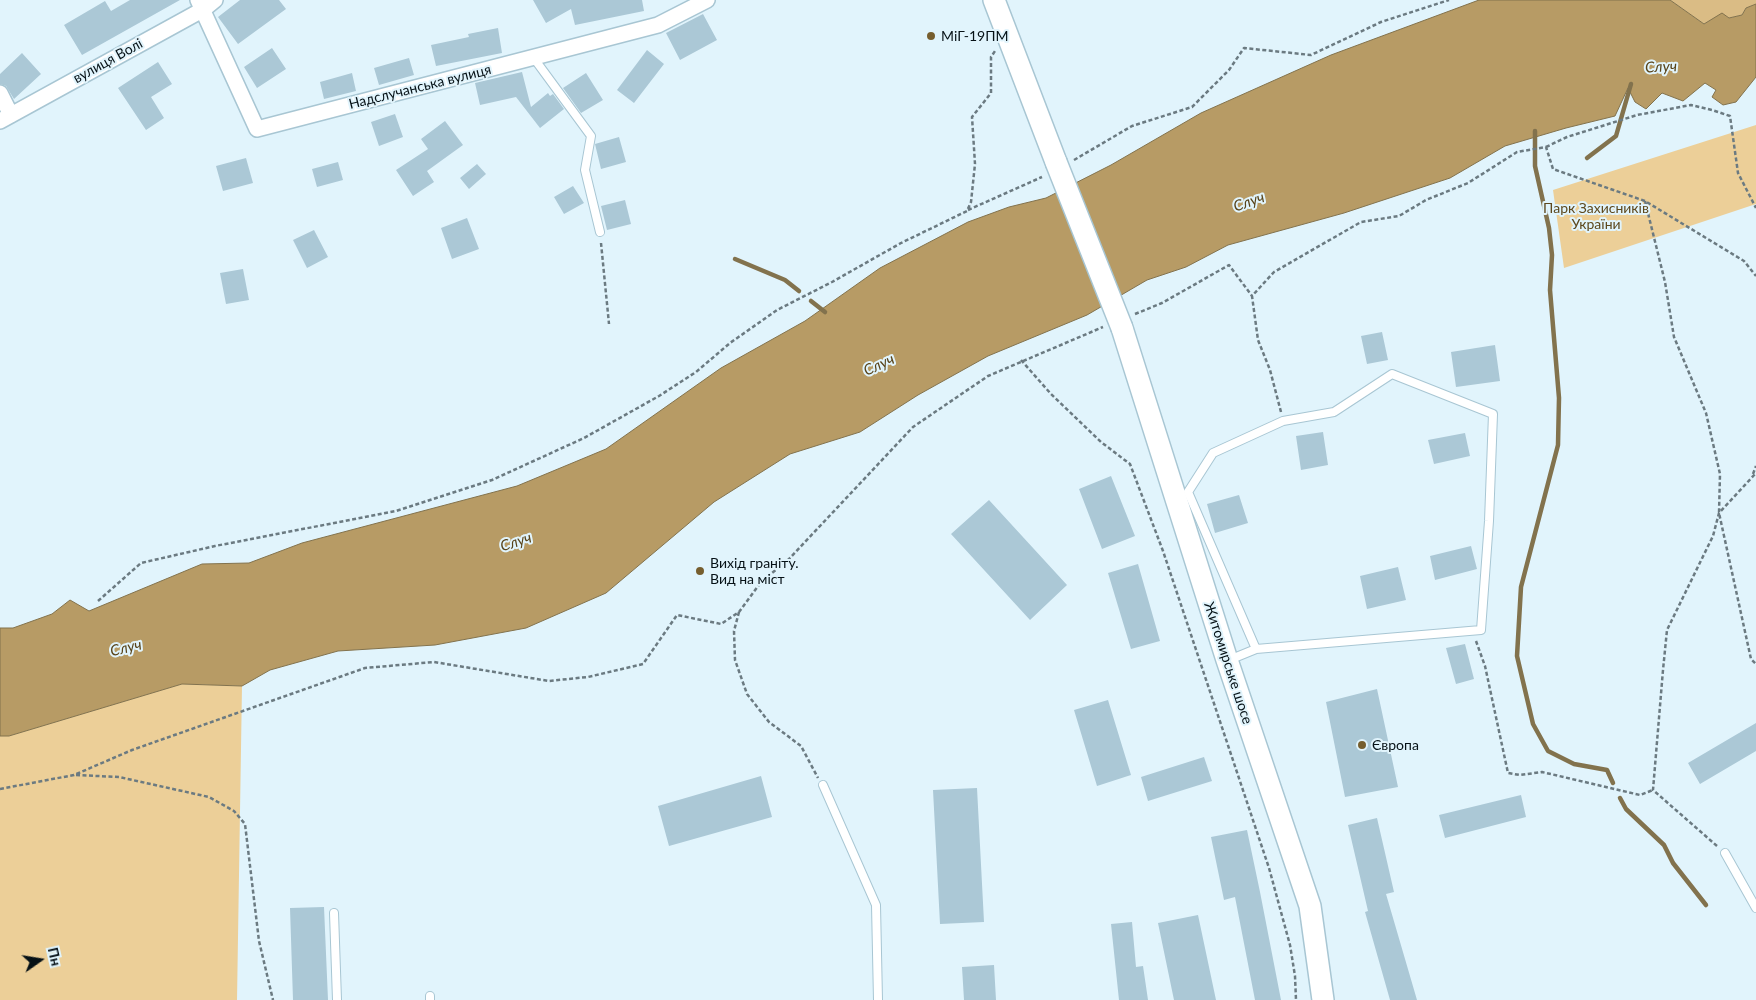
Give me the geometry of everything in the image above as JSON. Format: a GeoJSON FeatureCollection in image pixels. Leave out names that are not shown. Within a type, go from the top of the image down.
{"type":"FeatureCollection","features":[{"type":"Feature","properties":{"kind":"main road","name":"Житомирське шосе"},"geometry":{"type":"LineString","coordinates":[[994,0],[1055,167],[1122,322],[1227,660],[1310,906],[1323,1000]]}},
{"type":"Feature","properties":{"kind":"street","name":"Надслучанська вулиця"},"geometry":{"type":"LineString","coordinates":[[206,3],[257,129],[658,25],[707,0]]}},
{"type":"Feature","properties":{"kind":"street","name":"вулиця Волі"},"geometry":{"type":"LineString","coordinates":[[6,118],[206,3]]}},
{"type":"Feature","properties":{"kind":"street"},"geometry":{"type":"LineString","coordinates":[[0,93],[6,118]]}},
{"type":"Feature","properties":{"kind":"lane"},"geometry":{"type":"LineString","coordinates":[[533,57],[591,136],[585,170],[600,232]]}},
{"type":"Feature","properties":{"kind":"lane"},"geometry":{"type":"LineString","coordinates":[[1227,660],[1256,649],[1481,630],[1489,521],[1493,414],[1392,374],[1334,412],[1283,422],[1212,453],[1188,492],[1256,649]]}},
{"type":"Feature","properties":{"kind":"lane"},"geometry":{"type":"LineString","coordinates":[[823,786],[876,905],[878,1000]]}},
{"type":"Feature","properties":{"kind":"lane"},"geometry":{"type":"LineString","coordinates":[[1726,854],[1756,908]]}},
{"type":"Feature","properties":{"kind":"lane"},"geometry":{"type":"LineString","coordinates":[[334,913],[337,1000]]}},
{"type":"Feature","properties":{"kind":"path"},"geometry":{"type":"LineString","coordinates":[[98,601],[141,563],[215,546],[396,511],[492,480],[584,438],[659,396],[696,372],[730,343],[777,310],[832,282],[901,243],[1055,167],[1132,126],[1192,107],[1229,70],[1244,48],[1311,55],[1381,22],[1449,0]]}},
{"type":"Feature","properties":{"kind":"path"},"geometry":{"type":"LineString","coordinates":[[967,211],[971,202],[975,164],[972,117],[991,94],[991,57],[999,46]]}},
{"type":"Feature","properties":{"kind":"path"},"geometry":{"type":"LineString","coordinates":[[1252,296],[1274,272],[1361,222],[1399,216],[1426,200],[1468,183],[1516,152],[1546,148],[1567,137],[1637,115],[1691,105],[1730,116],[1738,172],[1756,208]]}},
{"type":"Feature","properties":{"kind":"path"},"geometry":{"type":"LineString","coordinates":[[1546,148],[1554,168],[1645,201],[1744,261],[1756,276]]}},
{"type":"Feature","properties":{"kind":"path"},"geometry":{"type":"LineString","coordinates":[[1645,201],[1665,282],[1674,337],[1706,412],[1720,474],[1719,513],[1713,536],[1667,630],[1653,790]]}},
{"type":"Feature","properties":{"kind":"path"},"geometry":{"type":"LineString","coordinates":[[600,232],[608,324]]}},
{"type":"Feature","properties":{"kind":"path"},"geometry":{"type":"LineString","coordinates":[[74,775],[132,750],[365,668],[434,662],[549,681],[588,677],[643,664],[677,614],[721,624],[739,612],[761,582],[789,559],[913,427],[988,376],[1021,360],[1122,322],[1162,303],[1229,266],[1252,296],[1258,340],[1270,370],[1283,422]]}},
{"type":"Feature","properties":{"kind":"path"},"geometry":{"type":"LineString","coordinates":[[1021,360],[1051,394],[1102,442],[1130,464],[1165,557],[1269,868],[1290,945],[1295,976],[1296,1000]]}},
{"type":"Feature","properties":{"kind":"path"},"geometry":{"type":"LineString","coordinates":[[1719,513],[1755,474],[1756,466]]}},
{"type":"Feature","properties":{"kind":"path"},"geometry":{"type":"LineString","coordinates":[[1719,513],[1751,660],[1756,664]]}},
{"type":"Feature","properties":{"kind":"path"},"geometry":{"type":"LineString","coordinates":[[739,612],[734,630],[735,660],[747,694],[769,722],[801,746],[823,786]]}},
{"type":"Feature","properties":{"kind":"path"},"geometry":{"type":"LineString","coordinates":[[1472,631],[1485,666],[1508,773],[1520,775],[1542,772],[1596,787],[1640,795],[1653,790]]}},
{"type":"Feature","properties":{"kind":"path"},"geometry":{"type":"LineString","coordinates":[[0,788],[74,775],[119,777],[209,797],[234,811],[245,824],[259,941],[273,1000]]}},
{"type":"Feature","properties":{"kind":"path"},"geometry":{"type":"LineString","coordinates":[[1653,790],[1726,854]]}},
{"type":"Feature","properties":{"kind":"green space","name":"Парк Захисників України"},"geometry":{"type":"Polygon","coordinates":[[[1756,125],[1756,204],[1564,268],[1553,190],[1756,125]]]}},
{"type":"Feature","properties":{"kind":"green space"},"geometry":{"type":"Polygon","coordinates":[[[182,684],[242,686],[237,1000],[0,1000],[0,736],[9,736],[182,684]]]}},
{"type":"Feature","properties":{"kind":"shaded area"},"geometry":{"type":"Polygon","coordinates":[[[1670,0],[1756,0],[1756,4],[1746,8],[1742,15],[1729,18],[1722,14],[1704,24],[1670,0]]]}},
{"type":"Feature","properties":{"kind":"water","name":"Случ"},"geometry":{"type":"Polygon","coordinates":[[[1479,0],[1670,0],[1704,24],[1722,13],[1729,18],[1742,15],[1746,8],[1756,4],[1756,77],[1736,102],[1723,105],[1712,97],[1716,90],[1705,83],[1683,101],[1662,93],[1646,109],[1635,102],[1628,88],[1615,116],[1505,146],[1450,178],[1344,213],[1228,245],[1186,267],[1147,280],[1087,315],[988,356],[918,395],[860,432],[790,454],[714,502],[606,593],[526,628],[435,645],[338,651],[270,670],[242,686],[182,684],[9,736],[0,736],[0,628],[13,628],[52,614],[70,600],[89,611],[202,564],[249,563],[302,543],[517,486],[606,449],[721,368],[805,321],[880,268],[968,222],[1009,207],[1046,198],[1111,165],[1201,113],[1331,55],[1479,0]]]}},
{"type":"Feature","properties":{"kind":"building"},"geometry":{"type":"Polygon","coordinates":[[[130,0],[180,0],[82,55],[64,25],[105,1],[111,11],[130,0]]]}},
{"type":"Feature","properties":{"kind":"building"},"geometry":{"type":"Polygon","coordinates":[[[240,0],[279,0],[286,9],[238,44],[218,17],[240,0]]]}},
{"type":"Feature","properties":{"kind":"building"},"geometry":{"type":"Polygon","coordinates":[[[533,0],[642,0],[644,11],[575,25],[571,9],[546,23],[533,0]]]}},
{"type":"Feature","properties":{"kind":"building"},"geometry":{"type":"Polygon","coordinates":[[[703,14],[717,40],[680,60],[666,33],[703,14]]]}},
{"type":"Feature","properties":{"kind":"building"},"geometry":{"type":"Polygon","coordinates":[[[498,28],[502,53],[436,66],[431,45],[469,37],[468,34],[498,28]]]}},
{"type":"Feature","properties":{"kind":"building"},"geometry":{"type":"Polygon","coordinates":[[[272,48],[286,69],[257,88],[244,67],[272,48]]]}},
{"type":"Feature","properties":{"kind":"building"},"geometry":{"type":"Polygon","coordinates":[[[647,50],[664,64],[634,103],[617,90],[647,50]]]}},
{"type":"Feature","properties":{"kind":"building"},"geometry":{"type":"Polygon","coordinates":[[[22,53],[41,74],[14,99],[6,86],[0,84],[0,74],[22,53]]]}},
{"type":"Feature","properties":{"kind":"building"},"geometry":{"type":"Polygon","coordinates":[[[409,58],[414,75],[379,85],[374,68],[409,58]]]}},
{"type":"Feature","properties":{"kind":"building"},"geometry":{"type":"Polygon","coordinates":[[[158,62],[172,84],[151,97],[164,118],[146,130],[118,88],[158,62]]]}},
{"type":"Feature","properties":{"kind":"building"},"geometry":{"type":"Polygon","coordinates":[[[522,72],[531,107],[548,93],[550,96],[553,94],[564,109],[540,128],[516,97],[480,105],[475,83],[522,72]]]}},
{"type":"Feature","properties":{"kind":"building"},"geometry":{"type":"Polygon","coordinates":[[[352,73],[356,91],[324,99],[320,82],[352,73]]]}},
{"type":"Feature","properties":{"kind":"building"},"geometry":{"type":"Polygon","coordinates":[[[586,73],[603,100],[581,113],[563,88],[586,73]]]}},
{"type":"Feature","properties":{"kind":"building"},"geometry":{"type":"Polygon","coordinates":[[[395,114],[403,137],[379,146],[371,122],[395,114]]]}},
{"type":"Feature","properties":{"kind":"building"},"geometry":{"type":"Polygon","coordinates":[[[445,121],[463,145],[427,171],[434,182],[413,196],[396,170],[428,149],[421,139],[445,121]]]}},
{"type":"Feature","properties":{"kind":"building"},"geometry":{"type":"Polygon","coordinates":[[[619,137],[626,162],[601,169],[595,144],[619,137]]]}},
{"type":"Feature","properties":{"kind":"building"},"geometry":{"type":"Polygon","coordinates":[[[246,158],[253,183],[223,191],[216,166],[246,158]]]}},
{"type":"Feature","properties":{"kind":"building"},"geometry":{"type":"Polygon","coordinates":[[[338,162],[343,180],[317,187],[312,169],[338,162]]]}},
{"type":"Feature","properties":{"kind":"building"},"geometry":{"type":"Polygon","coordinates":[[[477,164],[486,174],[469,189],[460,178],[477,164]]]}},
{"type":"Feature","properties":{"kind":"building"},"geometry":{"type":"Polygon","coordinates":[[[573,186],[584,203],[564,214],[554,197],[573,186]]]}},
{"type":"Feature","properties":{"kind":"building"},"geometry":{"type":"Polygon","coordinates":[[[625,200],[631,224],[607,230],[601,206],[625,200]]]}},
{"type":"Feature","properties":{"kind":"building"},"geometry":{"type":"Polygon","coordinates":[[[467,218],[479,249],[452,259],[441,228],[467,218]]]}},
{"type":"Feature","properties":{"kind":"building"},"geometry":{"type":"Polygon","coordinates":[[[314,230],[328,257],[307,268],[293,240],[314,230]]]}},
{"type":"Feature","properties":{"kind":"building"},"geometry":{"type":"Polygon","coordinates":[[[243,269],[249,300],[226,304],[220,273],[243,269]]]}},
{"type":"Feature","properties":{"kind":"building"},"geometry":{"type":"Polygon","coordinates":[[[1382,332],[1388,360],[1367,364],[1361,336],[1382,332]]]}},
{"type":"Feature","properties":{"kind":"building"},"geometry":{"type":"Polygon","coordinates":[[[1495,345],[1500,381],[1456,387],[1451,352],[1495,345]]]}},
{"type":"Feature","properties":{"kind":"building"},"geometry":{"type":"Polygon","coordinates":[[[1323,432],[1328,465],[1301,470],[1296,436],[1323,432]]]}},
{"type":"Feature","properties":{"kind":"building"},"geometry":{"type":"Polygon","coordinates":[[[1465,433],[1470,456],[1434,464],[1428,440],[1465,433]]]}},
{"type":"Feature","properties":{"kind":"building"},"geometry":{"type":"Polygon","coordinates":[[[1111,476],[1135,536],[1102,549],[1079,489],[1111,476]]]}},
{"type":"Feature","properties":{"kind":"building"},"geometry":{"type":"Polygon","coordinates":[[[1239,495],[1248,523],[1215,533],[1207,504],[1239,495]]]}},
{"type":"Feature","properties":{"kind":"building"},"geometry":{"type":"Polygon","coordinates":[[[989,500],[1067,585],[1030,620],[951,534],[989,500]]]}},
{"type":"Feature","properties":{"kind":"building"},"geometry":{"type":"Polygon","coordinates":[[[1471,546],[1477,569],[1435,580],[1430,556],[1471,546]]]}},
{"type":"Feature","properties":{"kind":"building"},"geometry":{"type":"Polygon","coordinates":[[[1138,564],[1160,641],[1131,649],[1108,573],[1138,564]]]}},
{"type":"Feature","properties":{"kind":"building"},"geometry":{"type":"Polygon","coordinates":[[[1398,567],[1406,600],[1367,609],[1360,576],[1398,567]]]}},
{"type":"Feature","properties":{"kind":"building"},"geometry":{"type":"Polygon","coordinates":[[[1465,644],[1474,679],[1456,684],[1446,648],[1465,644]]]}},
{"type":"Feature","properties":{"kind":"building","name":"Європа"},"geometry":{"type":"Polygon","coordinates":[[[1377,689],[1398,787],[1345,797],[1326,702],[1377,689]]]}},
{"type":"Feature","properties":{"kind":"building"},"geometry":{"type":"Polygon","coordinates":[[[1108,700],[1131,775],[1097,786],[1074,710],[1108,700]]]}},
{"type":"Feature","properties":{"kind":"building"},"geometry":{"type":"Polygon","coordinates":[[[1756,723],[1756,751],[1700,784],[1688,763],[1756,723]]]}},
{"type":"Feature","properties":{"kind":"building"},"geometry":{"type":"Polygon","coordinates":[[[1204,757],[1212,781],[1148,801],[1141,777],[1204,757]]]}},
{"type":"Feature","properties":{"kind":"building"},"geometry":{"type":"Polygon","coordinates":[[[761,776],[772,817],[669,846],[658,806],[761,776]]]}},
{"type":"Feature","properties":{"kind":"building"},"geometry":{"type":"Polygon","coordinates":[[[977,788],[984,922],[940,924],[933,790],[977,788]]]}},
{"type":"Feature","properties":{"kind":"building"},"geometry":{"type":"Polygon","coordinates":[[[1521,795],[1526,817],[1445,838],[1439,815],[1521,795]]]}},
{"type":"Feature","properties":{"kind":"building"},"geometry":{"type":"Polygon","coordinates":[[[1377,818],[1394,892],[1386,894],[1417,1000],[1390,1000],[1365,912],[1368,911],[1348,825],[1377,818]]]}},
{"type":"Feature","properties":{"kind":"building"},"geometry":{"type":"Polygon","coordinates":[[[1247,830],[1281,1000],[1255,1000],[1235,897],[1224,900],[1211,837],[1247,830]]]}},
{"type":"Feature","properties":{"kind":"building"},"geometry":{"type":"Polygon","coordinates":[[[324,907],[328,1000],[293,1000],[290,908],[324,907]]]}},
{"type":"Feature","properties":{"kind":"building"},"geometry":{"type":"Polygon","coordinates":[[[1198,915],[1216,1000],[1174,1000],[1158,923],[1198,915]]]}},
{"type":"Feature","properties":{"kind":"building"},"geometry":{"type":"Polygon","coordinates":[[[1132,922],[1136,967],[1143,966],[1148,1000],[1119,1000],[1111,924],[1132,922]]]}},
{"type":"Feature","properties":{"kind":"building"},"geometry":{"type":"Polygon","coordinates":[[[994,965],[996,1000],[964,1000],[962,967],[994,965]]]}},
{"type":"Feature","properties":{"kind":"waterway"},"geometry":{"type":"LineString","coordinates":[[1587,158],[1616,136],[1631,84]]}},
{"type":"Feature","properties":{"kind":"waterway"},"geometry":{"type":"LineString","coordinates":[[1535,131],[1535,166],[1549,228],[1552,255],[1550,290],[1559,398],[1558,445],[1521,587],[1517,656],[1533,724],[1548,751],[1574,764],[1607,770],[1613,783]]}},
{"type":"Feature","properties":{"kind":"waterway"},"geometry":{"type":"LineString","coordinates":[[735,259],[785,280],[799,291]]}},
{"type":"Feature","properties":{"kind":"waterway"},"geometry":{"type":"LineString","coordinates":[[811,301],[825,312]]}},
{"type":"Feature","properties":{"kind":"waterway"},"geometry":{"type":"LineString","coordinates":[[1620,798],[1626,809],[1664,845],[1673,863],[1706,905]]}},
{"type":"Feature","properties":{"kind":"place","name":"МіГ-19ПМ"},"geometry":{"type":"Point","coordinates":[931,36]}},
{"type":"Feature","properties":{"kind":"place","name":"Вихід граніту. Вид на міст"},"geometry":{"type":"Point","coordinates":[700,571]}},
{"type":"Feature","properties":{"kind":"place","name":"Європа"},"geometry":{"type":"Point","coordinates":[1362,745]}}]}
